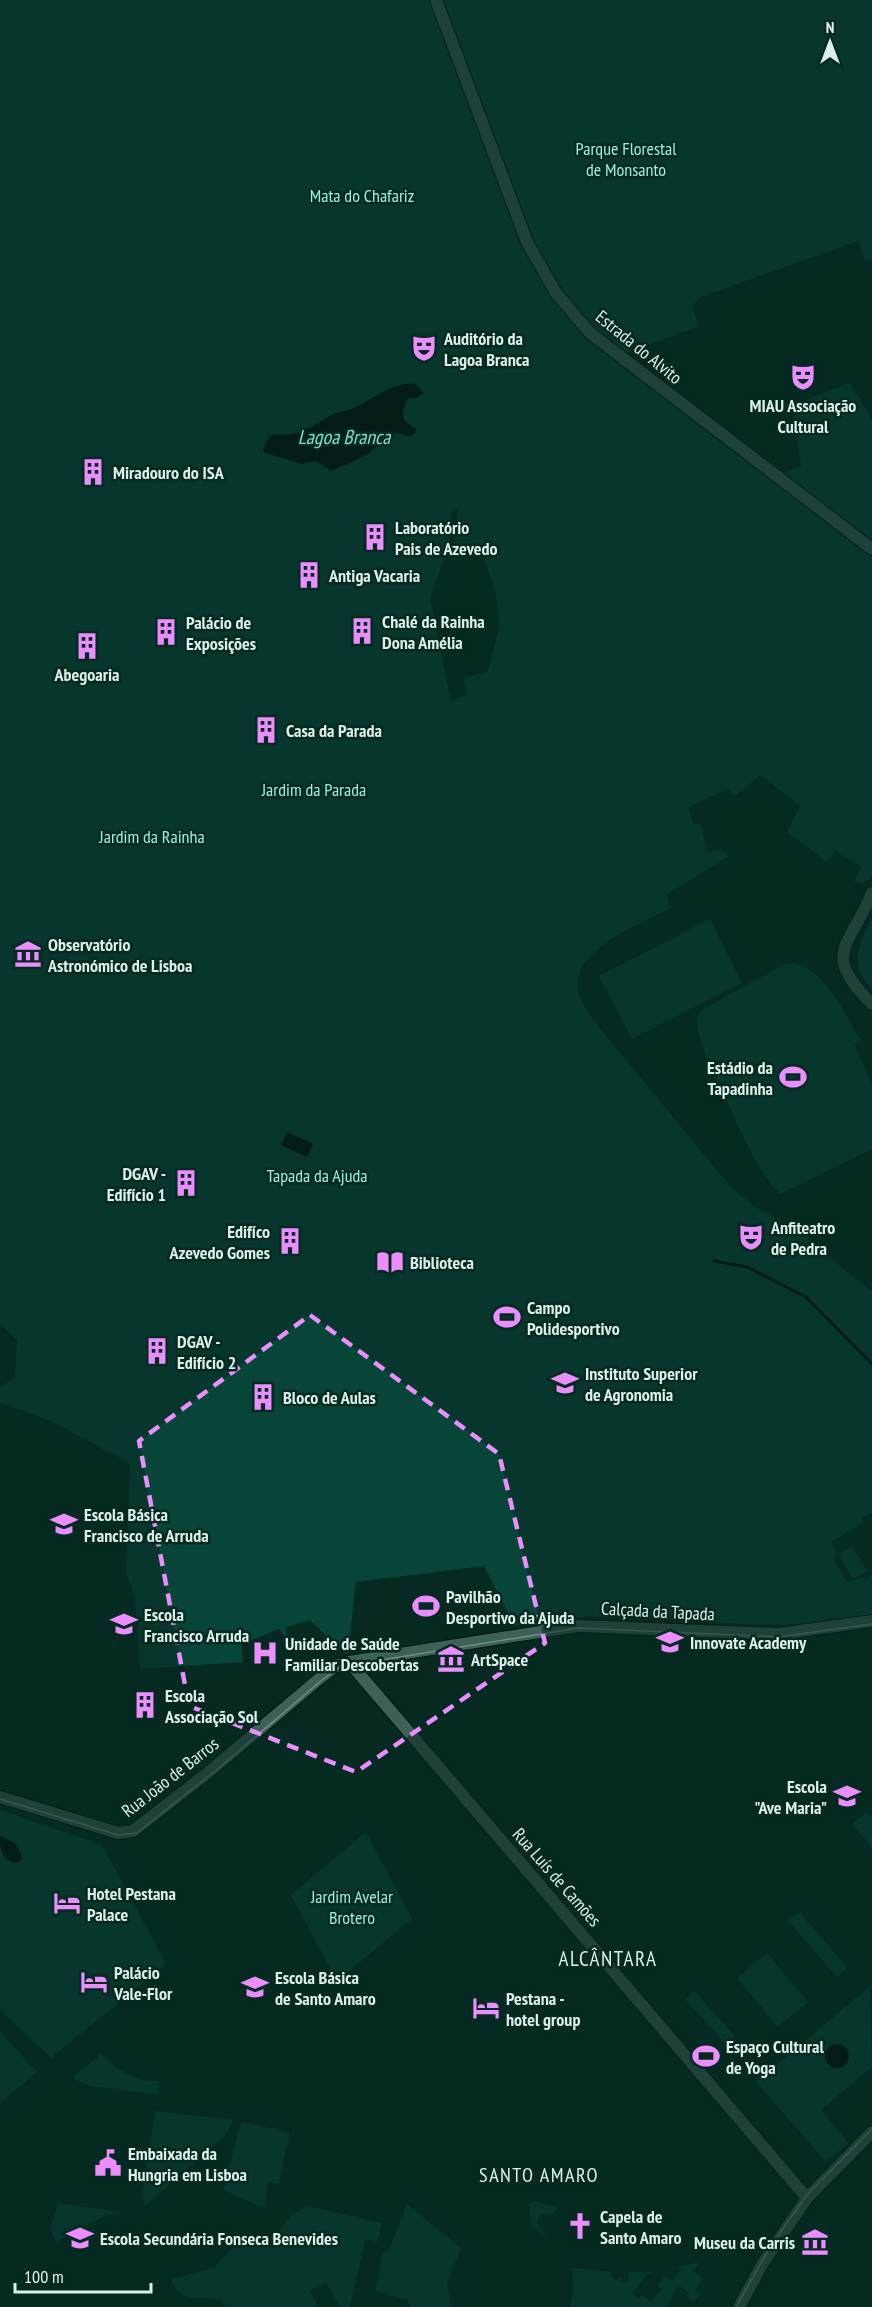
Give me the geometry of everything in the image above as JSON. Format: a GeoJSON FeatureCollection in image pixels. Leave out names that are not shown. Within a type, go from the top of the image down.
{"type":"FeatureCollection","features":[{"type":"Feature","properties":{"kind":"street","name":"Estrada do Alvito"},"geometry":{"type":"LineString","coordinates":[[436,0],[527,242],[543,273],[572,314],[590,333],[642,374],[872,549]]}},
{"type":"Feature","properties":{"kind":"street"},"geometry":{"type":"LineString","coordinates":[[872,893],[847,941],[843,961],[850,982],[872,1004]]}},
{"type":"Feature","properties":{"kind":"street","name":"Calçada da Tapada"},"geometry":{"type":"LineString","coordinates":[[343,1664],[578,1626],[778,1635],[872,1621]]}},
{"type":"Feature","properties":{"kind":"street","name":"Rua João de Barros"},"geometry":{"type":"LineString","coordinates":[[0,1797],[118,1833],[133,1831],[343,1664]]}},
{"type":"Feature","properties":{"kind":"street","name":"Rua Luís de Camões"},"geometry":{"type":"LineString","coordinates":[[343,1664],[807,2198]]}},
{"type":"Feature","properties":{"kind":"street"},"geometry":{"type":"LineString","coordinates":[[739,2307],[772,2248],[807,2198],[872,2132]]}},
{"type":"Feature","properties":{"kind":"highlighted area"},"geometry":{"type":"Polygon","coordinates":[[[310,1315],[499,1454],[545,1643],[356,1772],[189,1706],[139,1441],[310,1315]]]}},
{"type":"Feature","properties":{"kind":"green space","name":"Tapada da Ajuda"},"geometry":{"type":"Polygon","coordinates":[[[0,0],[872,0],[872,259],[866,262],[858,241],[701,297],[692,306],[699,326],[619,356],[772,477],[801,466],[793,405],[850,383],[872,419],[872,874],[870,879],[862,884],[854,881],[862,867],[836,851],[827,862],[787,832],[800,806],[761,775],[735,796],[727,789],[689,807],[693,824],[701,824],[707,852],[721,849],[729,856],[666,895],[671,908],[625,931],[594,952],[584,965],[578,979],[579,995],[593,1020],[729,1185],[754,1206],[799,1232],[872,1292],[872,1513],[862,1518],[864,1522],[831,1542],[838,1554],[833,1558],[847,1582],[864,1577],[866,1581],[872,1574],[872,1615],[830,1622],[788,1625],[618,1617],[576,1617],[534,1622],[532,1617],[521,1619],[522,1624],[515,1626],[484,1566],[356,1582],[348,1654],[345,1654],[310,1620],[286,1627],[287,1638],[278,1629],[242,1644],[243,1662],[140,1669],[135,1597],[126,1573],[130,1464],[55,1423],[0,1402],[0,1386],[15,1378],[17,1340],[0,1324],[0,0]],[[458,507],[452,511],[449,546],[430,598],[451,701],[467,694],[464,678],[488,671],[499,628],[496,595],[480,545],[463,551],[464,555],[452,560],[458,507]]]}},
{"type":"Feature","properties":{"kind":"green space"},"geometry":{"type":"Polygon","coordinates":[[[872,918],[872,988],[860,972],[858,954],[872,918]]]}},
{"type":"Feature","properties":{"kind":"green space"},"geometry":{"type":"Polygon","coordinates":[[[710,919],[742,983],[632,1039],[599,976],[710,919]]]}},
{"type":"Feature","properties":{"kind":"green space"},"geometry":{"type":"Polygon","coordinates":[[[795,963],[807,968],[826,985],[861,1041],[854,1044],[872,1083],[872,1149],[780,1194],[752,1155],[738,1126],[704,1051],[697,1017],[705,1008],[785,964],[795,963]]]}},
{"type":"Feature","properties":{"kind":"green space"},"geometry":{"type":"Polygon","coordinates":[[[852,1546],[867,1571],[853,1579],[838,1554],[852,1546]]]}},
{"type":"Feature","properties":{"kind":"green space","name":"Hotel Pestana Palace"},"geometry":{"type":"Polygon","coordinates":[[[0,1810],[102,1845],[165,1962],[164,1966],[51,2058],[0,2010],[0,1810]]]}},
{"type":"Feature","properties":{"kind":"green space"},"geometry":{"type":"Polygon","coordinates":[[[867,1812],[872,1818],[872,1847],[852,1824],[867,1812]]]}},
{"type":"Feature","properties":{"kind":"green space","name":"Jardim Avelar Brotero"},"geometry":{"type":"Polygon","coordinates":[[[366,1832],[412,1919],[337,1981],[291,1895],[366,1832]]]}},
{"type":"Feature","properties":{"kind":"green space"},"geometry":{"type":"Polygon","coordinates":[[[799,1912],[848,1968],[837,1977],[788,1921],[799,1912]]]}},
{"type":"Feature","properties":{"kind":"green space"},"geometry":{"type":"Polygon","coordinates":[[[767,1953],[808,2002],[778,2027],[737,1978],[767,1953]]]}},
{"type":"Feature","properties":{"kind":"green space"},"geometry":{"type":"Polygon","coordinates":[[[870,1986],[872,2067],[821,2110],[849,2144],[825,2161],[756,2082],[870,1986]]]}},
{"type":"Feature","properties":{"kind":"green space"},"geometry":{"type":"Polygon","coordinates":[[[694,1991],[735,2036],[726,2044],[685,1999],[694,1991]]]}},
{"type":"Feature","properties":{"kind":"green space"},"geometry":{"type":"Polygon","coordinates":[[[0,2032],[37,2072],[0,2103],[0,2032]]]}},
{"type":"Feature","properties":{"kind":"green space"},"geometry":{"type":"Polygon","coordinates":[[[101,2054],[127,2074],[150,2081],[159,2081],[158,2095],[91,2086],[75,2080],[74,2076],[101,2054]]]}},
{"type":"Feature","properties":{"kind":"green space"},"geometry":{"type":"Polygon","coordinates":[[[155,2111],[233,2120],[224,2137],[145,2206],[142,2198],[155,2111]]]}},
{"type":"Feature","properties":{"kind":"green space"},"geometry":{"type":"Polygon","coordinates":[[[241,2122],[290,2132],[279,2183],[267,2183],[265,2209],[223,2190],[241,2122]]]}},
{"type":"Feature","properties":{"kind":"green space"},"geometry":{"type":"Polygon","coordinates":[[[534,2201],[557,2207],[554,2214],[540,2215],[537,2222],[547,2238],[532,2225],[529,2204],[534,2201]]]}},
{"type":"Feature","properties":{"kind":"green space"},"geometry":{"type":"Polygon","coordinates":[[[58,2203],[122,2213],[104,2216],[56,2242],[50,2229],[58,2203]]]}},
{"type":"Feature","properties":{"kind":"green space"},"geometry":{"type":"Polygon","coordinates":[[[407,2204],[461,2248],[447,2283],[451,2307],[410,2307],[407,2300],[376,2291],[383,2251],[388,2252],[407,2204]]]}},
{"type":"Feature","properties":{"kind":"green space"},"geometry":{"type":"Polygon","coordinates":[[[307,2206],[382,2223],[377,2242],[365,2240],[350,2307],[340,2307],[326,2282],[310,2291],[319,2307],[225,2307],[220,2299],[190,2298],[174,2287],[171,2279],[213,2268],[233,2248],[269,2244],[290,2216],[307,2206]]]}},
{"type":"Feature","properties":{"kind":"green space"},"geometry":{"type":"Polygon","coordinates":[[[700,2262],[693,2271],[703,2278],[695,2289],[700,2294],[694,2302],[686,2296],[689,2293],[678,2285],[667,2307],[570,2307],[574,2289],[572,2268],[612,2272],[611,2275],[616,2281],[620,2278],[623,2282],[628,2280],[629,2272],[654,2272],[646,2275],[633,2293],[637,2299],[642,2295],[651,2302],[661,2289],[657,2286],[665,2276],[672,2281],[681,2270],[676,2267],[700,2262]]]}},
{"type":"Feature","properties":{"kind":"water","name":"Lagoa Branca"},"geometry":{"type":"Polygon","coordinates":[[[415,384],[424,393],[416,398],[408,398],[403,410],[404,420],[416,429],[415,433],[409,437],[399,433],[389,434],[367,455],[331,471],[316,461],[302,464],[265,453],[263,450],[266,441],[274,434],[282,435],[303,431],[331,415],[351,409],[390,389],[415,384]]]}},
{"type":"Feature","properties":{"kind":"water"},"geometry":{"type":"Polygon","coordinates":[[[287,1132],[313,1144],[307,1157],[281,1145],[287,1132]]]}},
{"type":"Feature","properties":{"kind":"water"},"geometry":{"type":"Polygon","coordinates":[[[0,1836],[16,1844],[22,1856],[20,1862],[15,1863],[4,1856],[0,1836]]]}},
{"type":"Feature","properties":{"kind":"water"},"geometry":{"type":"Polygon","coordinates":[[[837,2044],[842,2045],[848,2051],[848,2061],[842,2067],[837,2068],[832,2067],[826,2061],[825,2056],[826,2051],[832,2045],[837,2044]]]}},
{"type":"Feature","properties":{"kind":"waterway"},"geometry":{"type":"LineString","coordinates":[[714,1261],[747,1267],[806,1297],[872,1364]]}},
{"type":"Feature","properties":{"kind":"tram line"},"geometry":{"type":"LineString","coordinates":[[0,1799],[118,1835],[137,1833],[340,1667],[578,1628],[778,1637],[872,1624]]}},
{"type":"Feature","properties":{"kind":"tram line"},"geometry":{"type":"LineString","coordinates":[[736,2307],[770,2247],[806,2196],[872,2129]]}},
{"type":"Feature","properties":{"kind":"place","name":"Auditório da Lagoa Branca"},"geometry":{"type":"Point","coordinates":[424,348]}},
{"type":"Feature","properties":{"kind":"place","name":"MIAU Associação Cultural"},"geometry":{"type":"Point","coordinates":[803,377]}},
{"type":"Feature","properties":{"kind":"place","name":"Miradouro do ISA"},"geometry":{"type":"Point","coordinates":[93,472]}},
{"type":"Feature","properties":{"kind":"place","name":"Laboratório Pais de Azevedo"},"geometry":{"type":"Point","coordinates":[375,537]}},
{"type":"Feature","properties":{"kind":"place","name":"Antiga Vacaria"},"geometry":{"type":"Point","coordinates":[309,575]}},
{"type":"Feature","properties":{"kind":"place","name":"Chalé da Rainha Dona Amélia"},"geometry":{"type":"Point","coordinates":[362,631]}},
{"type":"Feature","properties":{"kind":"place","name":"Palácio de Exposições"},"geometry":{"type":"Point","coordinates":[166,632]}},
{"type":"Feature","properties":{"kind":"place","name":"Abegoaria"},"geometry":{"type":"Point","coordinates":[87,646]}},
{"type":"Feature","properties":{"kind":"place","name":"Casa da Parada"},"geometry":{"type":"Point","coordinates":[266,730]}},
{"type":"Feature","properties":{"kind":"place","name":"Observatório Astronómico de Lisboa"},"geometry":{"type":"Point","coordinates":[28,954]}},
{"type":"Feature","properties":{"kind":"place","name":"Estádio da Tapadinha"},"geometry":{"type":"Point","coordinates":[793,1077]}},
{"type":"Feature","properties":{"kind":"place","name":"DGAV - Edifício 1"},"geometry":{"type":"Point","coordinates":[186,1183]}},
{"type":"Feature","properties":{"kind":"place","name":"Anfiteatro de Pedra"},"geometry":{"type":"Point","coordinates":[751,1237]}},
{"type":"Feature","properties":{"kind":"place","name":"Edifíco Azevedo Gomes"},"geometry":{"type":"Point","coordinates":[290,1241]}},
{"type":"Feature","properties":{"kind":"place","name":"Biblioteca"},"geometry":{"type":"Point","coordinates":[390,1262]}},
{"type":"Feature","properties":{"kind":"place","name":"Campo Polidesportivo"},"geometry":{"type":"Point","coordinates":[507,1317]}},
{"type":"Feature","properties":{"kind":"place","name":"DGAV - Edifício 2"},"geometry":{"type":"Point","coordinates":[157,1351]}},
{"type":"Feature","properties":{"kind":"place","name":"Instituto Superior de Agronomia"},"geometry":{"type":"Point","coordinates":[565,1383]}},
{"type":"Feature","properties":{"kind":"place","name":"Bloco de Aulas"},"geometry":{"type":"Point","coordinates":[263,1397]}},
{"type":"Feature","properties":{"kind":"place","name":"Escola Básica Francisco de Arruda"},"geometry":{"type":"Point","coordinates":[64,1524]}},
{"type":"Feature","properties":{"kind":"place","name":"Pavilhão Desportivo da Ajuda"},"geometry":{"type":"Point","coordinates":[426,1606]}},
{"type":"Feature","properties":{"kind":"place","name":"Escola Francisco Arruda"},"geometry":{"type":"Point","coordinates":[124,1624]}},
{"type":"Feature","properties":{"kind":"place","name":"Innovate Academy"},"geometry":{"type":"Point","coordinates":[670,1642]}},
{"type":"Feature","properties":{"kind":"place","name":"Unidade de Saúde Familiar Descobertas"},"geometry":{"type":"Point","coordinates":[265,1653]}},
{"type":"Feature","properties":{"kind":"place","name":"ArtSpace"},"geometry":{"type":"Point","coordinates":[451,1659]}},
{"type":"Feature","properties":{"kind":"place","name":"Escola Associação Sol"},"geometry":{"type":"Point","coordinates":[145,1705]}},
{"type":"Feature","properties":{"kind":"place","name":"Escola \"Ave Maria\""},"geometry":{"type":"Point","coordinates":[847,1796]}},
{"type":"Feature","properties":{"kind":"place","name":"Hotel Pestana Palace"},"geometry":{"type":"Point","coordinates":[67,1903]}},
{"type":"Feature","properties":{"kind":"place","name":"Palácio Vale-Flor"},"geometry":{"type":"Point","coordinates":[94,1982]}},
{"type":"Feature","properties":{"kind":"place","name":"Escola Básica de Santo Amaro"},"geometry":{"type":"Point","coordinates":[255,1987]}},
{"type":"Feature","properties":{"kind":"place","name":"Pestana - hotel group"},"geometry":{"type":"Point","coordinates":[486,2008]}},
{"type":"Feature","properties":{"kind":"place","name":"Espaço Cultural de Yoga"},"geometry":{"type":"Point","coordinates":[706,2056]}},
{"type":"Feature","properties":{"kind":"place","name":"Embaixada da Hungria em Lisboa"},"geometry":{"type":"Point","coordinates":[108,2163]}},
{"type":"Feature","properties":{"kind":"place","name":"Capela de Santo Amaro"},"geometry":{"type":"Point","coordinates":[580,2226]}},
{"type":"Feature","properties":{"kind":"place","name":"Escola Secundária Fonseca Benevides"},"geometry":{"type":"Point","coordinates":[80,2238]}},
{"type":"Feature","properties":{"kind":"place","name":"Museu da Carris"},"geometry":{"type":"Point","coordinates":[815,2242]}},
{"type":"Feature","properties":{"kind":"district","name":"ALCÂNTARA"},"geometry":{"type":"Point","coordinates":[608,1958]}},
{"type":"Feature","properties":{"kind":"district","name":"SANTO AMARO"},"geometry":{"type":"Point","coordinates":[539,2175]}},
{"type":"Feature","properties":{"kind":"park label","name":"Parque Florestal de Monsanto"},"geometry":{"type":"Point","coordinates":[626,158]}},
{"type":"Feature","properties":{"kind":"park label","name":"Mata do Chafariz"},"geometry":{"type":"Point","coordinates":[362,195]}},
{"type":"Feature","properties":{"kind":"park label","name":"Jardim da Parada"},"geometry":{"type":"Point","coordinates":[314,789]}},
{"type":"Feature","properties":{"kind":"park label","name":"Jardim da Rainha"},"geometry":{"type":"Point","coordinates":[152,836]}}]}
